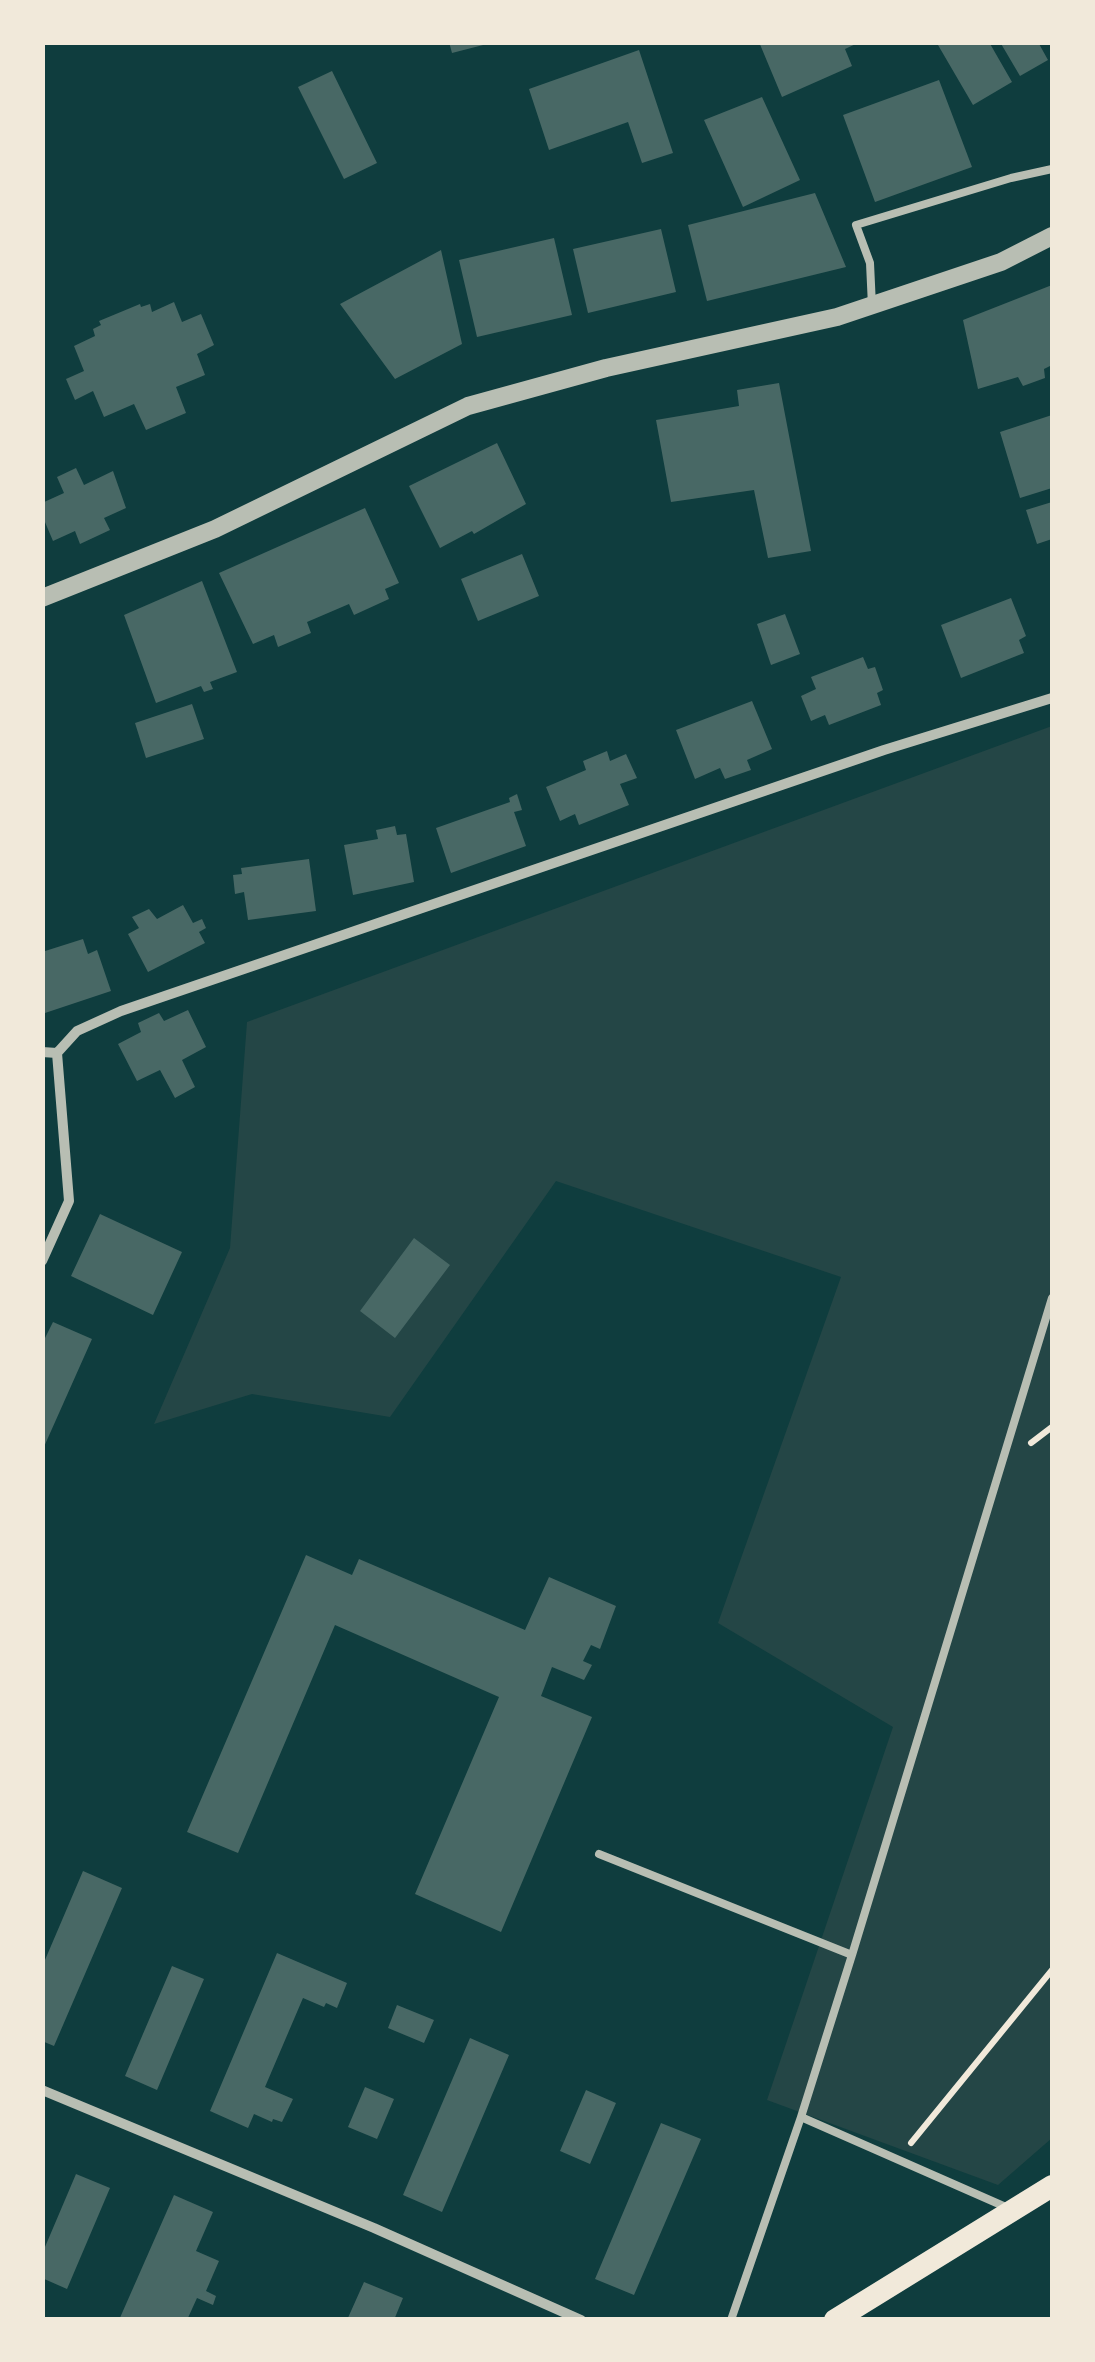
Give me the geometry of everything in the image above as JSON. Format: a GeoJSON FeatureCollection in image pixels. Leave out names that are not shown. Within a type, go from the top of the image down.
{"type":"FeatureCollection","features":[{"type":"Feature","properties":{"kind":"main road"},"geometry":{"type":"LineString","coordinates":[[835,2320],[1052,2186]]}},
{"type":"Feature","properties":{"kind":"street"},"geometry":{"type":"LineString","coordinates":[[42,598],[215,529],[468,406],[606,368],[872,306],[1000,262],[1052,236]]}},
{"type":"Feature","properties":{"kind":"street"},"geometry":{"type":"LineString","coordinates":[[42,1261],[69,1201],[56,1053],[77,1031],[121,1011],[884,750],[1052,698]]}},
{"type":"Feature","properties":{"kind":"street"},"geometry":{"type":"LineString","coordinates":[[42,1052],[56,1053]]}},
{"type":"Feature","properties":{"kind":"street"},"geometry":{"type":"LineString","coordinates":[[42,2090],[374,2228],[581,2320]]}},
{"type":"Feature","properties":{"kind":"lane"},"geometry":{"type":"LineString","coordinates":[[872,306],[870,264],[856,225],[1052,169]]}},
{"type":"Feature","properties":{"kind":"lane"},"geometry":{"type":"LineString","coordinates":[[731,2320],[852,1955],[1052,1298]]}},
{"type":"Feature","properties":{"kind":"lane"},"geometry":{"type":"LineString","coordinates":[[599,1854],[852,1955]]}},
{"type":"Feature","properties":{"kind":"lane"},"geometry":{"type":"LineString","coordinates":[[801,2117],[1014,2210]]}},
{"type":"Feature","properties":{"kind":"path"},"geometry":{"type":"LineString","coordinates":[[897,2160],[1052,1970]]}},
{"type":"Feature","properties":{"kind":"shaded area"},"geometry":{"type":"Polygon","coordinates":[[[1052,726],[1052,2138],[998,2185],[767,2100],[893,1727],[718,1623],[841,1277],[556,1181],[390,1417],[252,1394],[154,1424],[230,1248],[247,1022],[1052,726]]]}},
{"type":"Feature","properties":{"kind":"building"},"geometry":{"type":"Polygon","coordinates":[[[449,42],[487,42],[487,44],[452,53],[449,42]]]}},
{"type":"Feature","properties":{"kind":"building"},"geometry":{"type":"Polygon","coordinates":[[[759,42],[860,42],[845,49],[852,66],[782,97],[759,42]]]}},
{"type":"Feature","properties":{"kind":"building"},"geometry":{"type":"Polygon","coordinates":[[[989,42],[1012,82],[973,105],[938,45],[989,42]]]}},
{"type":"Feature","properties":{"kind":"building"},"geometry":{"type":"Polygon","coordinates":[[[1000,42],[1038,42],[1048,60],[1020,76],[1000,42]]]}},
{"type":"Feature","properties":{"kind":"building"},"geometry":{"type":"Polygon","coordinates":[[[639,50],[673,153],[642,163],[628,122],[549,150],[529,89],[639,50]]]}},
{"type":"Feature","properties":{"kind":"building"},"geometry":{"type":"Polygon","coordinates":[[[332,71],[377,163],[344,179],[298,87],[332,71]]]}},
{"type":"Feature","properties":{"kind":"building"},"geometry":{"type":"Polygon","coordinates":[[[939,80],[972,167],[875,202],[843,115],[939,80]]]}},
{"type":"Feature","properties":{"kind":"building"},"geometry":{"type":"Polygon","coordinates":[[[762,97],[800,180],[743,207],[704,120],[762,97]]]}},
{"type":"Feature","properties":{"kind":"building"},"geometry":{"type":"Polygon","coordinates":[[[815,193],[846,267],[707,301],[688,225],[815,193]]]}},
{"type":"Feature","properties":{"kind":"building"},"geometry":{"type":"Polygon","coordinates":[[[661,229],[676,292],[588,313],[573,249],[661,229]]]}},
{"type":"Feature","properties":{"kind":"building"},"geometry":{"type":"Polygon","coordinates":[[[554,238],[572,315],[477,337],[459,260],[554,238]]]}},
{"type":"Feature","properties":{"kind":"building"},"geometry":{"type":"Polygon","coordinates":[[[441,250],[462,344],[395,379],[340,304],[441,250]]]}},
{"type":"Feature","properties":{"kind":"building"},"geometry":{"type":"Polygon","coordinates":[[[1052,285],[1052,365],[1044,369],[1045,378],[1023,386],[1018,377],[978,389],[963,320],[1052,285]]]}},
{"type":"Feature","properties":{"kind":"building"},"geometry":{"type":"Polygon","coordinates":[[[174,302],[182,322],[201,314],[214,345],[197,354],[205,375],[176,387],[186,413],[146,430],[134,404],[104,417],[93,391],[75,400],[66,379],[84,371],[74,346],[95,336],[93,329],[101,325],[99,321],[140,304],[150,304],[152,312],[174,302]]]}},
{"type":"Feature","properties":{"kind":"building"},"geometry":{"type":"Polygon","coordinates":[[[779,383],[811,551],[768,558],[754,490],[671,502],[656,420],[739,406],[737,390],[779,383]]]}},
{"type":"Feature","properties":{"kind":"building"},"geometry":{"type":"Polygon","coordinates":[[[1052,415],[1052,488],[1020,498],[1000,432],[1052,415]]]}},
{"type":"Feature","properties":{"kind":"building"},"geometry":{"type":"Polygon","coordinates":[[[497,443],[526,504],[474,534],[472,531],[440,548],[409,486],[497,443]]]}},
{"type":"Feature","properties":{"kind":"building"},"geometry":{"type":"Polygon","coordinates":[[[76,468],[84,485],[113,471],[126,508],[104,518],[110,530],[80,544],[75,531],[53,541],[42,515],[42,503],[64,493],[57,477],[76,468]]]}},
{"type":"Feature","properties":{"kind":"building"},"geometry":{"type":"Polygon","coordinates":[[[1052,502],[1052,539],[1037,544],[1026,510],[1052,502]]]}},
{"type":"Feature","properties":{"kind":"building"},"geometry":{"type":"Polygon","coordinates":[[[365,508],[399,583],[385,589],[389,599],[354,615],[349,604],[307,622],[311,633],[278,647],[274,635],[253,644],[219,573],[365,508]]]}},
{"type":"Feature","properties":{"kind":"building"},"geometry":{"type":"Polygon","coordinates":[[[522,554],[539,596],[478,621],[461,579],[522,554]]]}},
{"type":"Feature","properties":{"kind":"building"},"geometry":{"type":"Polygon","coordinates":[[[202,581],[237,672],[210,682],[213,689],[204,692],[201,686],[156,703],[124,615],[202,581]]]}},
{"type":"Feature","properties":{"kind":"building"},"geometry":{"type":"Polygon","coordinates":[[[1011,598],[1026,636],[1019,640],[1024,653],[961,678],[941,625],[1011,598]]]}},
{"type":"Feature","properties":{"kind":"building"},"geometry":{"type":"Polygon","coordinates":[[[785,614],[800,654],[771,665],[757,624],[785,614]]]}},
{"type":"Feature","properties":{"kind":"building"},"geometry":{"type":"Polygon","coordinates":[[[863,657],[868,669],[875,667],[883,690],[877,693],[881,705],[829,725],[825,715],[811,721],[801,696],[816,689],[811,677],[863,657]]]}},
{"type":"Feature","properties":{"kind":"building"},"geometry":{"type":"Polygon","coordinates":[[[752,701],[772,749],[747,760],[751,770],[725,779],[720,768],[695,779],[676,730],[752,701]]]}},
{"type":"Feature","properties":{"kind":"building"},"geometry":{"type":"Polygon","coordinates":[[[192,704],[204,739],[146,758],[135,723],[192,704]]]}},
{"type":"Feature","properties":{"kind":"building"},"geometry":{"type":"Polygon","coordinates":[[[607,751],[610,761],[626,754],[637,778],[620,784],[629,805],[579,825],[575,814],[560,821],[546,787],[586,770],[583,761],[607,751]]]}},
{"type":"Feature","properties":{"kind":"building"},"geometry":{"type":"Polygon","coordinates":[[[517,794],[522,810],[514,812],[526,846],[451,873],[436,828],[510,802],[509,798],[517,794]]]}},
{"type":"Feature","properties":{"kind":"building"},"geometry":{"type":"Polygon","coordinates":[[[395,826],[397,835],[406,834],[414,882],[353,895],[344,845],[378,839],[376,830],[395,826]]]}},
{"type":"Feature","properties":{"kind":"building"},"geometry":{"type":"Polygon","coordinates":[[[309,859],[316,911],[248,920],[244,892],[235,894],[233,875],[242,874],[241,868],[309,859]]]}},
{"type":"Feature","properties":{"kind":"building"},"geometry":{"type":"Polygon","coordinates":[[[183,905],[193,923],[202,919],[206,928],[199,932],[205,943],[148,972],[128,934],[139,928],[132,917],[149,909],[157,919],[183,905]]]}},
{"type":"Feature","properties":{"kind":"building"},"geometry":{"type":"Polygon","coordinates":[[[83,939],[88,954],[97,950],[111,991],[42,1014],[42,952],[83,939]]]}},
{"type":"Feature","properties":{"kind":"building"},"geometry":{"type":"Polygon","coordinates":[[[188,1010],[206,1047],[182,1060],[195,1087],[175,1098],[160,1070],[137,1081],[118,1044],[141,1032],[138,1023],[159,1013],[164,1021],[188,1010]]]}},
{"type":"Feature","properties":{"kind":"building"},"geometry":{"type":"Polygon","coordinates":[[[100,1214],[182,1252],[153,1315],[71,1276],[100,1214]]]}},
{"type":"Feature","properties":{"kind":"building"},"geometry":{"type":"Polygon","coordinates":[[[414,1238],[450,1265],[395,1338],[360,1311],[414,1238]]]}},
{"type":"Feature","properties":{"kind":"building"},"geometry":{"type":"Polygon","coordinates":[[[53,1322],[92,1339],[43,1449],[42,1344],[53,1322]]]}},
{"type":"Feature","properties":{"kind":"building"},"geometry":{"type":"Polygon","coordinates":[[[306,1555],[352,1575],[359,1559],[525,1630],[549,1577],[616,1606],[600,1649],[591,1645],[583,1661],[592,1665],[584,1680],[552,1667],[541,1696],[592,1717],[501,1932],[415,1894],[499,1697],[335,1625],[238,1853],[187,1832],[306,1555]]]}},
{"type":"Feature","properties":{"kind":"building"},"geometry":{"type":"Polygon","coordinates":[[[83,1871],[122,1888],[54,2046],[42,2041],[42,1967],[83,1871]]]}},
{"type":"Feature","properties":{"kind":"building"},"geometry":{"type":"Polygon","coordinates":[[[277,1953],[347,1983],[337,2008],[303,1998],[265,2087],[293,2099],[282,2122],[254,2114],[248,2128],[210,2111],[277,1953]]]}},
{"type":"Feature","properties":{"kind":"building"},"geometry":{"type":"Polygon","coordinates":[[[172,1966],[204,1979],[157,2090],[125,2076],[172,1966]]]}},
{"type":"Feature","properties":{"kind":"building"},"geometry":{"type":"Polygon","coordinates":[[[397,2005],[434,2020],[424,2043],[388,2028],[397,2005]]]}},
{"type":"Feature","properties":{"kind":"building"},"geometry":{"type":"Polygon","coordinates":[[[470,2038],[509,2055],[442,2212],[403,2195],[470,2038]]]}},
{"type":"Feature","properties":{"kind":"building"},"geometry":{"type":"Polygon","coordinates":[[[365,2087],[394,2099],[377,2139],[348,2127],[365,2087]]]}},
{"type":"Feature","properties":{"kind":"building"},"geometry":{"type":"Polygon","coordinates":[[[586,2090],[616,2103],[590,2164],[560,2151],[586,2090]]]}},
{"type":"Feature","properties":{"kind":"building"},"geometry":{"type":"Polygon","coordinates":[[[661,2123],[701,2139],[634,2295],[595,2279],[661,2123]]]}},
{"type":"Feature","properties":{"kind":"building"},"geometry":{"type":"Polygon","coordinates":[[[76,2174],[110,2188],[67,2289],[42,2278],[42,2254],[76,2174]]]}},
{"type":"Feature","properties":{"kind":"building"},"geometry":{"type":"Polygon","coordinates":[[[174,2195],[213,2212],[196,2251],[219,2261],[206,2291],[216,2296],[213,2305],[197,2298],[187,2320],[119,2320],[174,2195]]]}},
{"type":"Feature","properties":{"kind":"building"},"geometry":{"type":"Polygon","coordinates":[[[364,2282],[403,2298],[394,2320],[347,2320],[364,2282]]]}}]}
